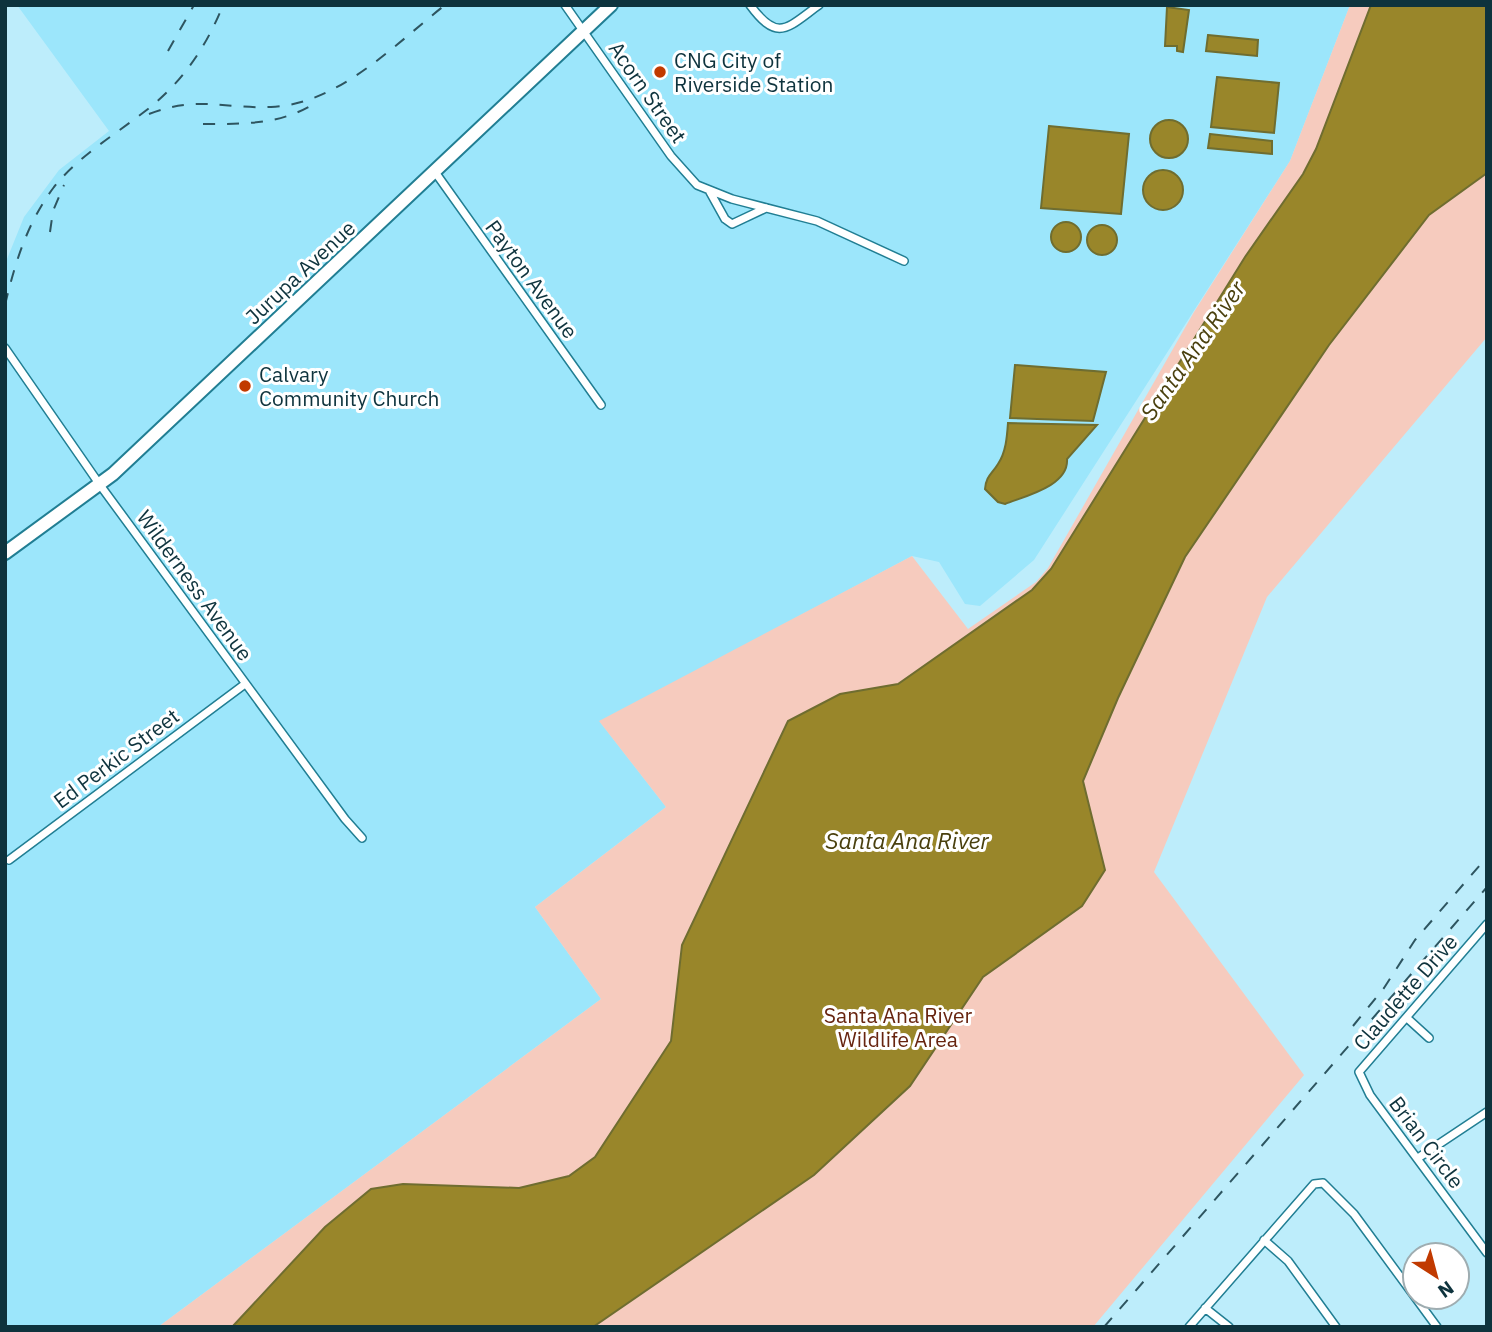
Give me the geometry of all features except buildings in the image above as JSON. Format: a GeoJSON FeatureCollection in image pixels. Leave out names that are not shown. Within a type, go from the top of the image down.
{"type":"FeatureCollection","features":[{"type":"Feature","properties":{"kind":"main road","name":"Jurupa Avenue"},"geometry":{"type":"LineString","coordinates":[[5,553],[100,485],[611,5]]}},
{"type":"Feature","properties":{"kind":"street","name":"Acorn Street"},"geometry":{"type":"LineString","coordinates":[[565,5],[680,168],[710,192],[725,219],[732,224],[766,208]]}},
{"type":"Feature","properties":{"kind":"street"},"geometry":{"type":"LineString","coordinates":[[750,5],[764,24],[775,30],[787,28],[819,5]]}},
{"type":"Feature","properties":{"kind":"street","name":"Payton Avenue"},"geometry":{"type":"LineString","coordinates":[[435,172],[601,405]]}},
{"type":"Feature","properties":{"kind":"street","name":"Acorn Street"},"geometry":{"type":"LineString","coordinates":[[710,192],[817,221],[904,261]]}},
{"type":"Feature","properties":{"kind":"street","name":"Wilderness Avenue"},"geometry":{"type":"LineString","coordinates":[[5,348],[100,485],[357,836],[362,838]]}},
{"type":"Feature","properties":{"kind":"street","name":"Ed Perkic Street"},"geometry":{"type":"LineString","coordinates":[[9,860],[245,684]]}},
{"type":"Feature","properties":{"kind":"street","name":"Claudette Drive"},"geometry":{"type":"LineString","coordinates":[[1364,1086],[1359,1072],[1485,929]]}},
{"type":"Feature","properties":{"kind":"street"},"geometry":{"type":"LineString","coordinates":[[1406,1018],[1429,1038]]}},
{"type":"Feature","properties":{"kind":"street","name":"Brian Circle"},"geometry":{"type":"LineString","coordinates":[[1364,1086],[1487,1253]]}},
{"type":"Feature","properties":{"kind":"street"},"geometry":{"type":"LineString","coordinates":[[1418,1158],[1487,1112]]}},
{"type":"Feature","properties":{"kind":"street"},"geometry":{"type":"LineString","coordinates":[[1189,1327],[1314,1184],[1323,1183],[1354,1214],[1401,1278]]}},
{"type":"Feature","properties":{"kind":"street"},"geometry":{"type":"LineString","coordinates":[[1264,1240],[1288,1261],[1336,1327]]}},
{"type":"Feature","properties":{"kind":"street"},"geometry":{"type":"LineString","coordinates":[[1205,1308],[1229,1327]]}},
{"type":"Feature","properties":{"kind":"street"},"geometry":{"type":"LineString","coordinates":[[1425,1311],[1437,1327]]}},
{"type":"Feature","properties":{"kind":"shaded area"},"geometry":{"type":"Polygon","coordinates":[[[17,5],[1350,5],[1290,161],[1034,560],[980,606],[965,604],[939,562],[912,556],[600,722],[666,807],[535,907],[601,999],[158,1327],[5,1327],[5,264],[24,217],[59,170],[109,131],[17,5]]]}},
{"type":"Feature","properties":{"kind":"green space","name":"Santa Ana River Wildlife Area"},"geometry":{"type":"Polygon","coordinates":[[[1350,5],[1487,5],[1487,337],[1267,597],[1154,872],[1304,1075],[1093,1327],[158,1327],[601,999],[535,907],[666,807],[599,721],[912,556],[968,629],[1036,582],[1048,568],[1194,312],[1290,161],[1350,5]]]}},
{"type":"Feature","properties":{"kind":"water","name":"Santa Ana River"},"geometry":{"type":"Polygon","coordinates":[[[1371,5],[1487,5],[1487,173],[1429,215],[1329,345],[1185,557],[1118,698],[1083,781],[1105,870],[1082,906],[983,977],[910,1086],[814,1175],[593,1327],[232,1327],[325,1227],[371,1189],[403,1184],[519,1188],[569,1176],[595,1157],[671,1041],[682,945],[788,721],[840,694],[898,684],[1032,590],[1051,569],[1245,257],[1303,174],[1316,149],[1371,5]]]}},
{"type":"Feature","properties":{"kind":"water"},"geometry":{"type":"Polygon","coordinates":[[[1167,7],[1189,10],[1183,52],[1177,51],[1177,46],[1165,46],[1167,7]]]}},
{"type":"Feature","properties":{"kind":"water"},"geometry":{"type":"Polygon","coordinates":[[[1208,35],[1258,40],[1257,56],[1206,51],[1208,35]]]}},
{"type":"Feature","properties":{"kind":"water"},"geometry":{"type":"Polygon","coordinates":[[[1217,77],[1279,83],[1274,133],[1211,127],[1217,77]]]}},
{"type":"Feature","properties":{"kind":"water"},"geometry":{"type":"Polygon","coordinates":[[[1169,120],[1183,125],[1188,139],[1183,153],[1169,158],[1155,153],[1150,139],[1155,125],[1169,120]]]}},
{"type":"Feature","properties":{"kind":"water"},"geometry":{"type":"Polygon","coordinates":[[[1049,126],[1129,134],[1121,214],[1041,208],[1049,126]]]}},
{"type":"Feature","properties":{"kind":"water"},"geometry":{"type":"Polygon","coordinates":[[[1210,134],[1272,141],[1272,154],[1208,148],[1210,134]]]}},
{"type":"Feature","properties":{"kind":"water"},"geometry":{"type":"Polygon","coordinates":[[[1163,170],[1177,176],[1183,190],[1177,204],[1163,210],[1149,204],[1143,190],[1149,176],[1163,170]]]}},
{"type":"Feature","properties":{"kind":"water"},"geometry":{"type":"Polygon","coordinates":[[[1066,222],[1077,226],[1081,237],[1077,248],[1066,252],[1055,248],[1051,237],[1055,226],[1066,222]]]}},
{"type":"Feature","properties":{"kind":"water"},"geometry":{"type":"Polygon","coordinates":[[[1102,225],[1113,229],[1117,240],[1113,251],[1102,255],[1091,251],[1087,240],[1091,229],[1102,225]]]}},
{"type":"Feature","properties":{"kind":"water"},"geometry":{"type":"Polygon","coordinates":[[[1015,365],[1106,372],[1093,421],[1010,418],[1015,365]]]}},
{"type":"Feature","properties":{"kind":"water"},"geometry":{"type":"Polygon","coordinates":[[[1008,423],[1097,425],[1067,459],[1066,468],[1054,483],[1005,504],[998,502],[985,489],[988,478],[1003,454],[1008,423]]]}},
{"type":"Feature","properties":{"kind":"railway"},"geometry":{"type":"LineString","coordinates":[[168,51],[194,5]]}},
{"type":"Feature","properties":{"kind":"railway"},"geometry":{"type":"LineString","coordinates":[[5,305],[23,244],[36,215],[54,187],[85,156],[170,90],[209,36],[223,5]]}},
{"type":"Feature","properties":{"kind":"railway"},"geometry":{"type":"LineString","coordinates":[[149,114],[166,108],[196,104],[271,107],[320,95],[364,70],[445,5]]}},
{"type":"Feature","properties":{"kind":"railway"},"geometry":{"type":"LineString","coordinates":[[203,124],[273,120],[312,105]]}},
{"type":"Feature","properties":{"kind":"railway"},"geometry":{"type":"LineString","coordinates":[[50,232],[53,211],[64,185]]}},
{"type":"Feature","properties":{"kind":"railway"},"geometry":{"type":"LineString","coordinates":[[1353,1026],[1384,988],[1415,940],[1487,857]]}},
{"type":"Feature","properties":{"kind":"railway"},"geometry":{"type":"LineString","coordinates":[[1104,1327],[1487,887]]}},
{"type":"Feature","properties":{"kind":"place","name":"CNG City of Riverside Station"},"geometry":{"type":"Point","coordinates":[660,72]}},
{"type":"Feature","properties":{"kind":"place","name":"Calvary Community Church"},"geometry":{"type":"Point","coordinates":[245,386]}}]}
